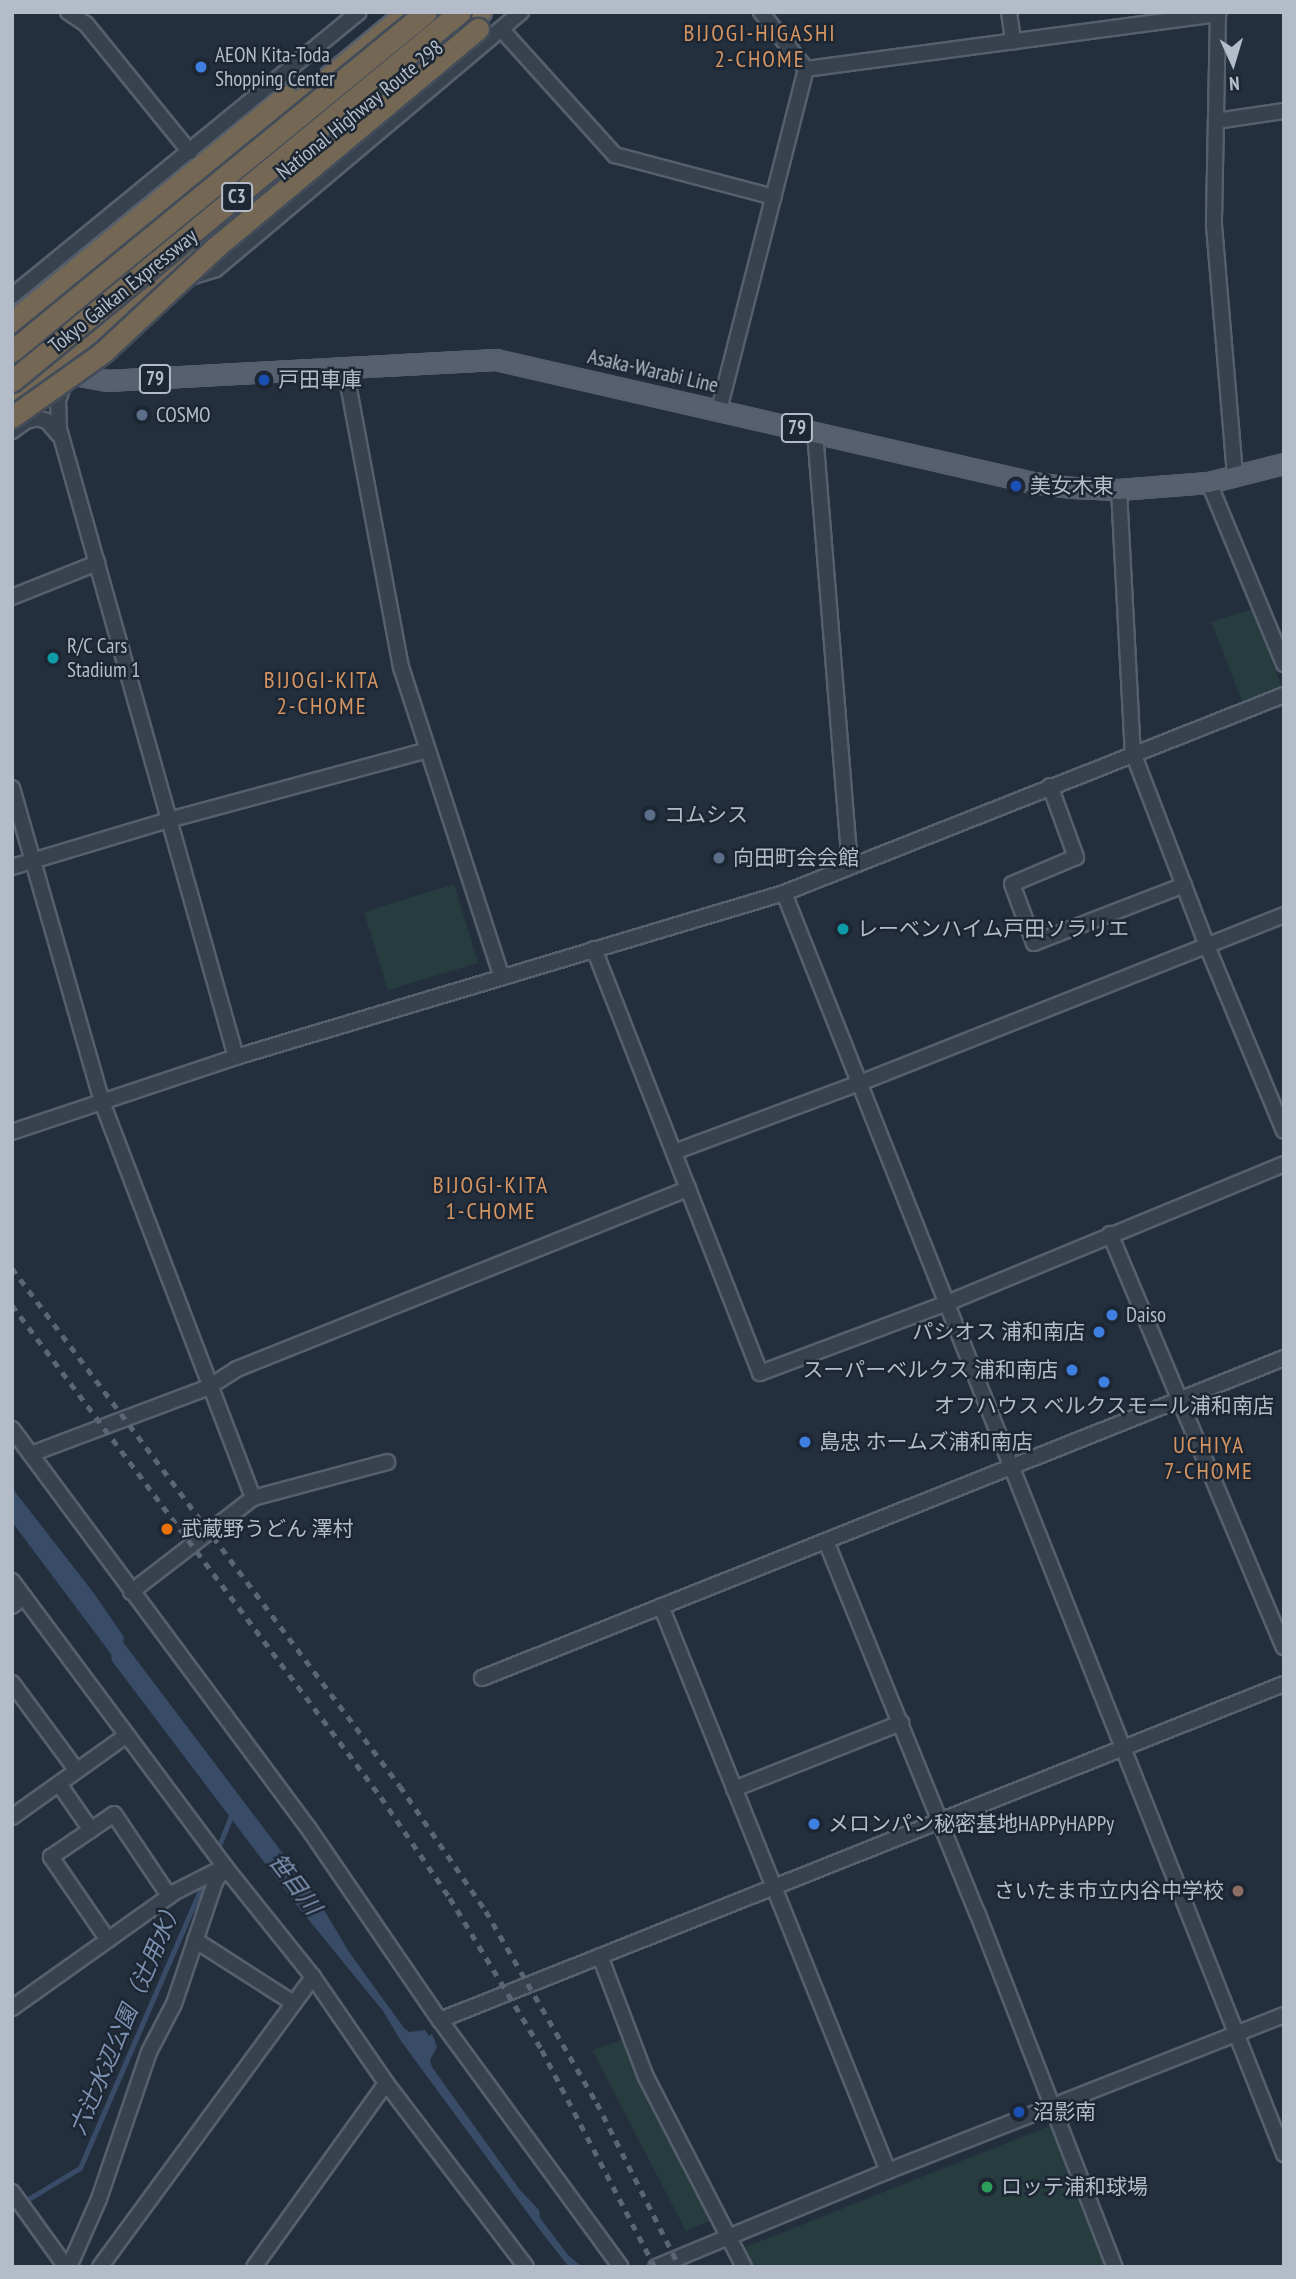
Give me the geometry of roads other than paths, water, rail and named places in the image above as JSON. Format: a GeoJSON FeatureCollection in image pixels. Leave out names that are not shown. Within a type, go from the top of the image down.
{"type":"FeatureCollection","features":[{"type":"Feature","properties":{"kind":"highway"},"geometry":{"type":"LineString","coordinates":[[13,338],[320,67],[392,12]]}},
{"type":"Feature","properties":{"kind":"highway","name":"National Highway Route 298"},"geometry":{"type":"LineString","coordinates":[[13,338],[408,12]]}},
{"type":"Feature","properties":{"kind":"highway","name":"Tokyo Gaikan Expressway"},"geometry":{"type":"LineString","coordinates":[[13,338],[426,12]]}},
{"type":"Feature","properties":{"kind":"highway","name":"Tokyo Gaikan Expressway"},"geometry":{"type":"LineString","coordinates":[[12,381],[460,12]]}},
{"type":"Feature","properties":{"kind":"highway"},"geometry":{"type":"LineString","coordinates":[[12,417],[102,353],[216,247],[479,20],[499,20]]}},
{"type":"Feature","properties":{"kind":"highway","name":"National Highway Route 298"},"geometry":{"type":"LineString","coordinates":[[12,395],[59,369],[141,291],[479,20]]}},
{"type":"Feature","properties":{"kind":"main road","name":"Asaka-Warabi Line"},"geometry":{"type":"LineString","coordinates":[[13,338],[59,369],[87,379],[123,381],[496,360],[1033,483],[1119,490],[1209,483],[1284,464]]}},
{"type":"Feature","properties":{"kind":"street"},"geometry":{"type":"LineString","coordinates":[[68,12],[86,24],[190,152]]}},
{"type":"Feature","properties":{"kind":"street"},"geometry":{"type":"LineString","coordinates":[[12,296],[359,12]]}},
{"type":"Feature","properties":{"kind":"street"},"geometry":{"type":"LineString","coordinates":[[141,291],[216,269],[499,20],[521,12]]}},
{"type":"Feature","properties":{"kind":"street"},"geometry":{"type":"LineString","coordinates":[[761,12],[806,69]]}},
{"type":"Feature","properties":{"kind":"street"},"geometry":{"type":"LineString","coordinates":[[1009,12],[1013,42]]}},
{"type":"Feature","properties":{"kind":"street"},"geometry":{"type":"LineString","coordinates":[[806,69],[1218,13],[1214,225],[1236,477]]}},
{"type":"Feature","properties":{"kind":"street"},"geometry":{"type":"LineString","coordinates":[[499,20],[615,155],[774,197]]}},
{"type":"Feature","properties":{"kind":"street"},"geometry":{"type":"LineString","coordinates":[[719,410],[806,69]]}},
{"type":"Feature","properties":{"kind":"street"},"geometry":{"type":"LineString","coordinates":[[1216,121],[1284,111]]}},
{"type":"Feature","properties":{"kind":"street"},"geometry":{"type":"LineString","coordinates":[[352,367],[401,667],[502,977]]}},
{"type":"Feature","properties":{"kind":"street"},"geometry":{"type":"LineString","coordinates":[[59,369],[59,429],[64,450],[236,1057]]}},
{"type":"Feature","properties":{"kind":"street"},"geometry":{"type":"LineString","coordinates":[[12,432],[26,421],[37,418],[47,421],[54,426],[64,450]]}},
{"type":"Feature","properties":{"kind":"street"},"geometry":{"type":"LineString","coordinates":[[815,432],[850,865]]}},
{"type":"Feature","properties":{"kind":"street"},"geometry":{"type":"LineString","coordinates":[[1209,483],[1284,664]]}},
{"type":"Feature","properties":{"kind":"street"},"geometry":{"type":"LineString","coordinates":[[1119,490],[1133,754],[1207,946],[1284,1131]]}},
{"type":"Feature","properties":{"kind":"street"},"geometry":{"type":"LineString","coordinates":[[12,597],[97,563]]}},
{"type":"Feature","properties":{"kind":"street"},"geometry":{"type":"LineString","coordinates":[[12,1132],[236,1057],[784,892],[1284,695]]}},
{"type":"Feature","properties":{"kind":"street"},"geometry":{"type":"LineString","coordinates":[[12,867],[169,820],[428,750]]}},
{"type":"Feature","properties":{"kind":"street"},"geometry":{"type":"LineString","coordinates":[[1050,786],[1076,857],[1012,884],[1034,943],[1184,885]]}},
{"type":"Feature","properties":{"kind":"street"},"geometry":{"type":"LineString","coordinates":[[12,789],[102,1102],[253,1499]]}},
{"type":"Feature","properties":{"kind":"street"},"geometry":{"type":"LineString","coordinates":[[784,892],[1284,2154]]}},
{"type":"Feature","properties":{"kind":"street"},"geometry":{"type":"LineString","coordinates":[[674,1152],[860,1083],[1284,915]]}},
{"type":"Feature","properties":{"kind":"street"},"geometry":{"type":"LineString","coordinates":[[594,950],[760,1373],[947,1303],[1284,1164]]}},
{"type":"Feature","properties":{"kind":"street"},"geometry":{"type":"LineString","coordinates":[[32,1454],[209,1387],[237,1369],[688,1189]]}},
{"type":"Feature","properties":{"kind":"street"},"geometry":{"type":"LineString","coordinates":[[1110,1234],[1284,1647]]}},
{"type":"Feature","properties":{"kind":"street"},"geometry":{"type":"LineString","coordinates":[[482,1678],[1284,1358]]}},
{"type":"Feature","properties":{"kind":"street"},"geometry":{"type":"LineString","coordinates":[[12,1429],[309,1829],[440,2020],[621,2267]]}},
{"type":"Feature","properties":{"kind":"street"},"geometry":{"type":"LineString","coordinates":[[131,1592],[253,1499],[387,1462]]}},
{"type":"Feature","properties":{"kind":"street"},"geometry":{"type":"LineString","coordinates":[[826,1541],[940,1820],[1115,2267]]}},
{"type":"Feature","properties":{"kind":"street"},"geometry":{"type":"LineString","coordinates":[[12,1581],[225,1867],[313,1976],[387,2083],[526,2267]]}},
{"type":"Feature","properties":{"kind":"street"},"geometry":{"type":"LineString","coordinates":[[12,1606],[24,1597]]}},
{"type":"Feature","properties":{"kind":"street"},"geometry":{"type":"LineString","coordinates":[[661,1606],[888,2171]]}},
{"type":"Feature","properties":{"kind":"street"},"geometry":{"type":"LineString","coordinates":[[12,1683],[77,1771]]}},
{"type":"Feature","properties":{"kind":"street"},"geometry":{"type":"LineString","coordinates":[[440,2020],[1284,1684]]}},
{"type":"Feature","properties":{"kind":"street"},"geometry":{"type":"LineString","coordinates":[[734,1789],[901,1723]]}},
{"type":"Feature","properties":{"kind":"street"},"geometry":{"type":"LineString","coordinates":[[12,1817],[127,1735]]}},
{"type":"Feature","properties":{"kind":"street"},"geometry":{"type":"LineString","coordinates":[[59,1784],[91,1830]]}},
{"type":"Feature","properties":{"kind":"street"},"geometry":{"type":"LineString","coordinates":[[108,1940],[51,1857],[114,1814],[169,1896]]}},
{"type":"Feature","properties":{"kind":"street"},"geometry":{"type":"LineString","coordinates":[[12,2008],[169,1896],[225,1867]]}},
{"type":"Feature","properties":{"kind":"street"},"geometry":{"type":"LineString","coordinates":[[12,2192],[67,2267],[99,2199],[149,2052],[174,2004],[215,1882],[225,1867]]}},
{"type":"Feature","properties":{"kind":"street"},"geometry":{"type":"LineString","coordinates":[[195,1940],[293,2003]]}},
{"type":"Feature","properties":{"kind":"street"},"geometry":{"type":"LineString","coordinates":[[600,1956],[646,2077],[744,2267]]}},
{"type":"Feature","properties":{"kind":"street"},"geometry":{"type":"LineString","coordinates":[[100,2267],[313,1976]]}},
{"type":"Feature","properties":{"kind":"street"},"geometry":{"type":"LineString","coordinates":[[656,2267],[728,2235],[1051,2105],[1284,2015]]}},
{"type":"Feature","properties":{"kind":"street"},"geometry":{"type":"LineString","coordinates":[[254,2267],[387,2083]]}},
{"type":"Feature","properties":{"kind":"water","name":"笹目川"},"geometry":{"type":"Polygon","coordinates":[[[12,1488],[93,1592],[124,1637],[123,1642],[318,1900],[349,1952],[404,2028],[409,2032],[425,2030],[429,2036],[432,2034],[437,2047],[430,2060],[432,2067],[520,2190],[539,2210],[540,2218],[568,2255],[582,2267],[569,2267],[543,2234],[401,2041],[383,2011],[295,1903],[112,1661],[111,1654],[12,1522],[12,1488]]]}},
{"type":"Feature","properties":{"kind":"waterway","name":"六辻水辺公園（辻用水）"},"geometry":{"type":"LineString","coordinates":[[217,1851],[233,1811]]}},
{"type":"Feature","properties":{"kind":"waterway","name":"六辻水辺公園（辻用水）"},"geometry":{"type":"LineString","coordinates":[[12,2209],[80,2168],[204,1882]]}},
{"type":"Feature","properties":{"kind":"railway"},"geometry":{"type":"LineString","coordinates":[[12,1268],[400,1786],[486,1911],[597,2103],[680,2267]]}},
{"type":"Feature","properties":{"kind":"railway"},"geometry":{"type":"LineString","coordinates":[[12,1305],[381,1797],[450,1898],[542,2050],[655,2267]]}},
{"type":"Feature","properties":{"kind":"place","name":"AEON Kita-Toda Shopping Center"},"geometry":{"type":"Point","coordinates":[201,67]}},
{"type":"Feature","properties":{"kind":"place","name":"戸田車庫"},"geometry":{"type":"Point","coordinates":[264,380]}},
{"type":"Feature","properties":{"kind":"place","name":"COSMO"},"geometry":{"type":"Point","coordinates":[142,415]}},
{"type":"Feature","properties":{"kind":"place","name":"美女木東"},"geometry":{"type":"Point","coordinates":[1016,486]}},
{"type":"Feature","properties":{"kind":"place","name":"R/C Cars Stadium 1"},"geometry":{"type":"Point","coordinates":[53,658]}},
{"type":"Feature","properties":{"kind":"place","name":"コムシス"},"geometry":{"type":"Point","coordinates":[650,815]}},
{"type":"Feature","properties":{"kind":"place","name":"向田町会会館"},"geometry":{"type":"Point","coordinates":[719,858]}},
{"type":"Feature","properties":{"kind":"place","name":"レーベンハイム戸田ソラリエ"},"geometry":{"type":"Point","coordinates":[843,929]}},
{"type":"Feature","properties":{"kind":"place","name":"Daiso"},"geometry":{"type":"Point","coordinates":[1112,1315]}},
{"type":"Feature","properties":{"kind":"place","name":"パシオス 浦和南店"},"geometry":{"type":"Point","coordinates":[1099,1332]}},
{"type":"Feature","properties":{"kind":"place","name":"スーパーベルクス 浦和南店"},"geometry":{"type":"Point","coordinates":[1072,1370]}},
{"type":"Feature","properties":{"kind":"place","name":"オフハウス ベルクスモール浦和南店"},"geometry":{"type":"Point","coordinates":[1104,1382]}},
{"type":"Feature","properties":{"kind":"place","name":"島忠 ホームズ浦和南店"},"geometry":{"type":"Point","coordinates":[805,1442]}},
{"type":"Feature","properties":{"kind":"place","name":"武蔵野うどん 澤村"},"geometry":{"type":"Point","coordinates":[167,1529]}},
{"type":"Feature","properties":{"kind":"place","name":"メロンパン秘密基地HAPPyHAPPy"},"geometry":{"type":"Point","coordinates":[814,1824]}},
{"type":"Feature","properties":{"kind":"place","name":"さいたま市立内谷中学校"},"geometry":{"type":"Point","coordinates":[1238,1891]}},
{"type":"Feature","properties":{"kind":"place","name":"沼影南"},"geometry":{"type":"Point","coordinates":[1019,2112]}},
{"type":"Feature","properties":{"kind":"place","name":"ロッテ浦和球場"},"geometry":{"type":"Point","coordinates":[987,2187]}},
{"type":"Feature","properties":{"kind":"district","name":"BIJOGI-HIGASHI 2-CHOME"},"geometry":{"type":"Point","coordinates":[760,46]}},
{"type":"Feature","properties":{"kind":"district","name":"BIJOGI-KITA 2-CHOME"},"geometry":{"type":"Point","coordinates":[322,693]}},
{"type":"Feature","properties":{"kind":"district","name":"BIJOGI-KITA 1-CHOME"},"geometry":{"type":"Point","coordinates":[491,1198]}},
{"type":"Feature","properties":{"kind":"district","name":"UCHIYA 7-CHOME"},"geometry":{"type":"Point","coordinates":[1209,1458]}}]}
